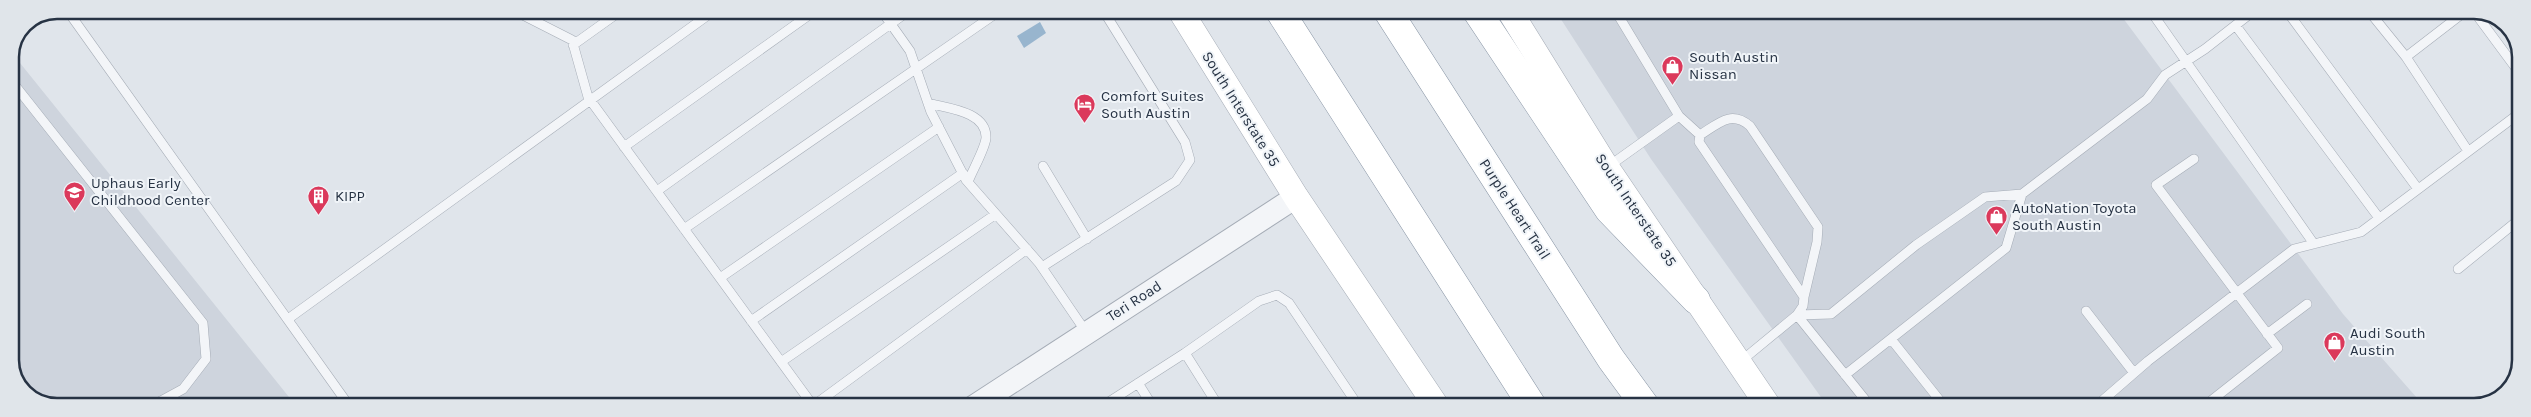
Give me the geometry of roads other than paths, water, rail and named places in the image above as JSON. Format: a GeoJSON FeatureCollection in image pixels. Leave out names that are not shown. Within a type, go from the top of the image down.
{"type":"FeatureCollection","features":[{"type":"Feature","properties":{"kind":"highway"},"geometry":{"type":"LineString","coordinates":[[1285,19],[1527,398]]}},
{"type":"Feature","properties":{"kind":"highway","name":"Purple Heart Trail"},"geometry":{"type":"LineString","coordinates":[[1393,19],[1611,359],[1639,398]]}},
{"type":"Feature","properties":{"kind":"highway"},"geometry":{"type":"LineString","coordinates":[[1482,19],[1610,210],[1696,300]]}},
{"type":"Feature","properties":{"kind":"main road","name":"South Interstate 35"},"geometry":{"type":"LineString","coordinates":[[1186,19],[1296,196],[1431,398]]}},
{"type":"Feature","properties":{"kind":"main road","name":"South Interstate 35"},"geometry":{"type":"LineString","coordinates":[[1514,19],[1606,168],[1763,398]]}},
{"type":"Feature","properties":{"kind":"street","name":"Teri Road"},"geometry":{"type":"LineString","coordinates":[[994,398],[1086,333],[1296,196]]}},
{"type":"Feature","properties":{"kind":"lane"},"geometry":{"type":"LineString","coordinates":[[73,19],[344,398]]}},
{"type":"Feature","properties":{"kind":"lane"},"geometry":{"type":"LineString","coordinates":[[531,19],[572,40],[591,101],[808,398]]}},
{"type":"Feature","properties":{"kind":"lane"},"geometry":{"type":"LineString","coordinates":[[574,45],[610,19]]}},
{"type":"Feature","properties":{"kind":"lane"},"geometry":{"type":"LineString","coordinates":[[288,319],[703,19]]}},
{"type":"Feature","properties":{"kind":"lane"},"geometry":{"type":"LineString","coordinates":[[624,147],[803,19]]}},
{"type":"Feature","properties":{"kind":"lane"},"geometry":{"type":"LineString","coordinates":[[887,19],[910,51],[928,103],[968,182],[1042,268],[1086,333]]}},
{"type":"Feature","properties":{"kind":"lane"},"geometry":{"type":"LineString","coordinates":[[657,192],[896,19]]}},
{"type":"Feature","properties":{"kind":"lane"},"geometry":{"type":"LineString","coordinates":[[684,229],[989,19]]}},
{"type":"Feature","properties":{"kind":"lane"},"geometry":{"type":"LineString","coordinates":[[1042,268],[1176,182],[1190,160],[1186,142],[1109,19]]}},
{"type":"Feature","properties":{"kind":"lane"},"geometry":{"type":"LineString","coordinates":[[1620,19],[1679,116],[1700,135]]}},
{"type":"Feature","properties":{"kind":"lane"},"geometry":{"type":"LineString","coordinates":[[2156,19],[2185,63],[2314,244]]}},
{"type":"Feature","properties":{"kind":"lane"},"geometry":{"type":"LineString","coordinates":[[1797,315],[1831,314],[1916,245],[1985,198],[2022,194],[2147,99],[2166,75],[2244,19]]}},
{"type":"Feature","properties":{"kind":"lane"},"geometry":{"type":"LineString","coordinates":[[2293,19],[2418,189]]}},
{"type":"Feature","properties":{"kind":"lane"},"geometry":{"type":"LineString","coordinates":[[2375,19],[2406,57],[2468,151]]}},
{"type":"Feature","properties":{"kind":"lane"},"geometry":{"type":"LineString","coordinates":[[2406,57],[2455,19]]}},
{"type":"Feature","properties":{"kind":"lane"},"geometry":{"type":"LineString","coordinates":[[2480,19],[2512,63]]}},
{"type":"Feature","properties":{"kind":"lane"},"geometry":{"type":"LineString","coordinates":[[2236,26],[2379,218]]}},
{"type":"Feature","properties":{"kind":"lane"},"geometry":{"type":"LineString","coordinates":[[19,90],[203,323],[206,359],[183,389],[170,398]]}},
{"type":"Feature","properties":{"kind":"lane"},"geometry":{"type":"LineString","coordinates":[[928,103],[969,113],[982,126],[986,139],[968,182]]}},
{"type":"Feature","properties":{"kind":"lane"},"geometry":{"type":"LineString","coordinates":[[1606,168],[1679,116]]}},
{"type":"Feature","properties":{"kind":"lane"},"geometry":{"type":"LineString","coordinates":[[1700,135],[1734,117],[1741,118],[1750,126],[1818,227],[1817,242],[1803,306],[1797,315],[1738,364]]}},
{"type":"Feature","properties":{"kind":"lane"},"geometry":{"type":"LineString","coordinates":[[2105,398],[2134,373],[2294,249],[2361,232],[2512,119]]}},
{"type":"Feature","properties":{"kind":"lane"},"geometry":{"type":"LineString","coordinates":[[720,278],[939,127]]}},
{"type":"Feature","properties":{"kind":"lane"},"geometry":{"type":"LineString","coordinates":[[1700,135],[1699,142],[1804,297]]}},
{"type":"Feature","properties":{"kind":"lane"},"geometry":{"type":"LineString","coordinates":[[2194,159],[2156,185],[2278,348],[2215,398]]}},
{"type":"Feature","properties":{"kind":"lane"},"geometry":{"type":"LineString","coordinates":[[1043,166],[1087,239]]}},
{"type":"Feature","properties":{"kind":"lane"},"geometry":{"type":"LineString","coordinates":[[751,321],[963,173]]}},
{"type":"Feature","properties":{"kind":"lane"},"geometry":{"type":"LineString","coordinates":[[1845,375],[2006,248],[2022,194]]}},
{"type":"Feature","properties":{"kind":"lane"},"geometry":{"type":"LineString","coordinates":[[781,362],[996,214]]}},
{"type":"Feature","properties":{"kind":"lane"},"geometry":{"type":"LineString","coordinates":[[2458,269],[2512,225]]}},
{"type":"Feature","properties":{"kind":"lane"},"geometry":{"type":"LineString","coordinates":[[825,398],[1027,249]]}},
{"type":"Feature","properties":{"kind":"lane"},"geometry":{"type":"LineString","coordinates":[[1115,398],[1185,353],[1259,301],[1277,295],[1289,303],[1353,398]]}},
{"type":"Feature","properties":{"kind":"lane"},"geometry":{"type":"LineString","coordinates":[[2267,334],[2307,304]]}},
{"type":"Feature","properties":{"kind":"lane"},"geometry":{"type":"LineString","coordinates":[[2086,311],[2134,373]]}},
{"type":"Feature","properties":{"kind":"lane"},"geometry":{"type":"LineString","coordinates":[[1797,315],[1864,398]]}},
{"type":"Feature","properties":{"kind":"lane"},"geometry":{"type":"LineString","coordinates":[[1891,339],[1938,398]]}},
{"type":"Feature","properties":{"kind":"lane"},"geometry":{"type":"LineString","coordinates":[[1185,353],[1213,398]]}},
{"type":"Feature","properties":{"kind":"lane"},"geometry":{"type":"LineString","coordinates":[[1138,384],[1147,398]]}},
{"type":"Feature","properties":{"kind":"water"},"geometry":{"type":"Polygon","coordinates":[[[1040,22],[1046,33],[1024,48],[1017,36],[1040,22]]]}},
{"type":"Feature","properties":{"kind":"place","name":"South Austin Nissan"},"geometry":{"type":"Point","coordinates":[1673,85]}},
{"type":"Feature","properties":{"kind":"place","name":"Comfort Suites South Austin"},"geometry":{"type":"Point","coordinates":[1085,124]}},
{"type":"Feature","properties":{"kind":"place","name":"Uphaus Early Childhood Center"},"geometry":{"type":"Point","coordinates":[75,211]}},
{"type":"Feature","properties":{"kind":"place","name":"KIPP"},"geometry":{"type":"Point","coordinates":[319,215]}},
{"type":"Feature","properties":{"kind":"place","name":"AutoNation Toyota South Austin"},"geometry":{"type":"Point","coordinates":[1996,236]}},
{"type":"Feature","properties":{"kind":"place","name":"Audi South Austin"},"geometry":{"type":"Point","coordinates":[2334,361]}}]}
